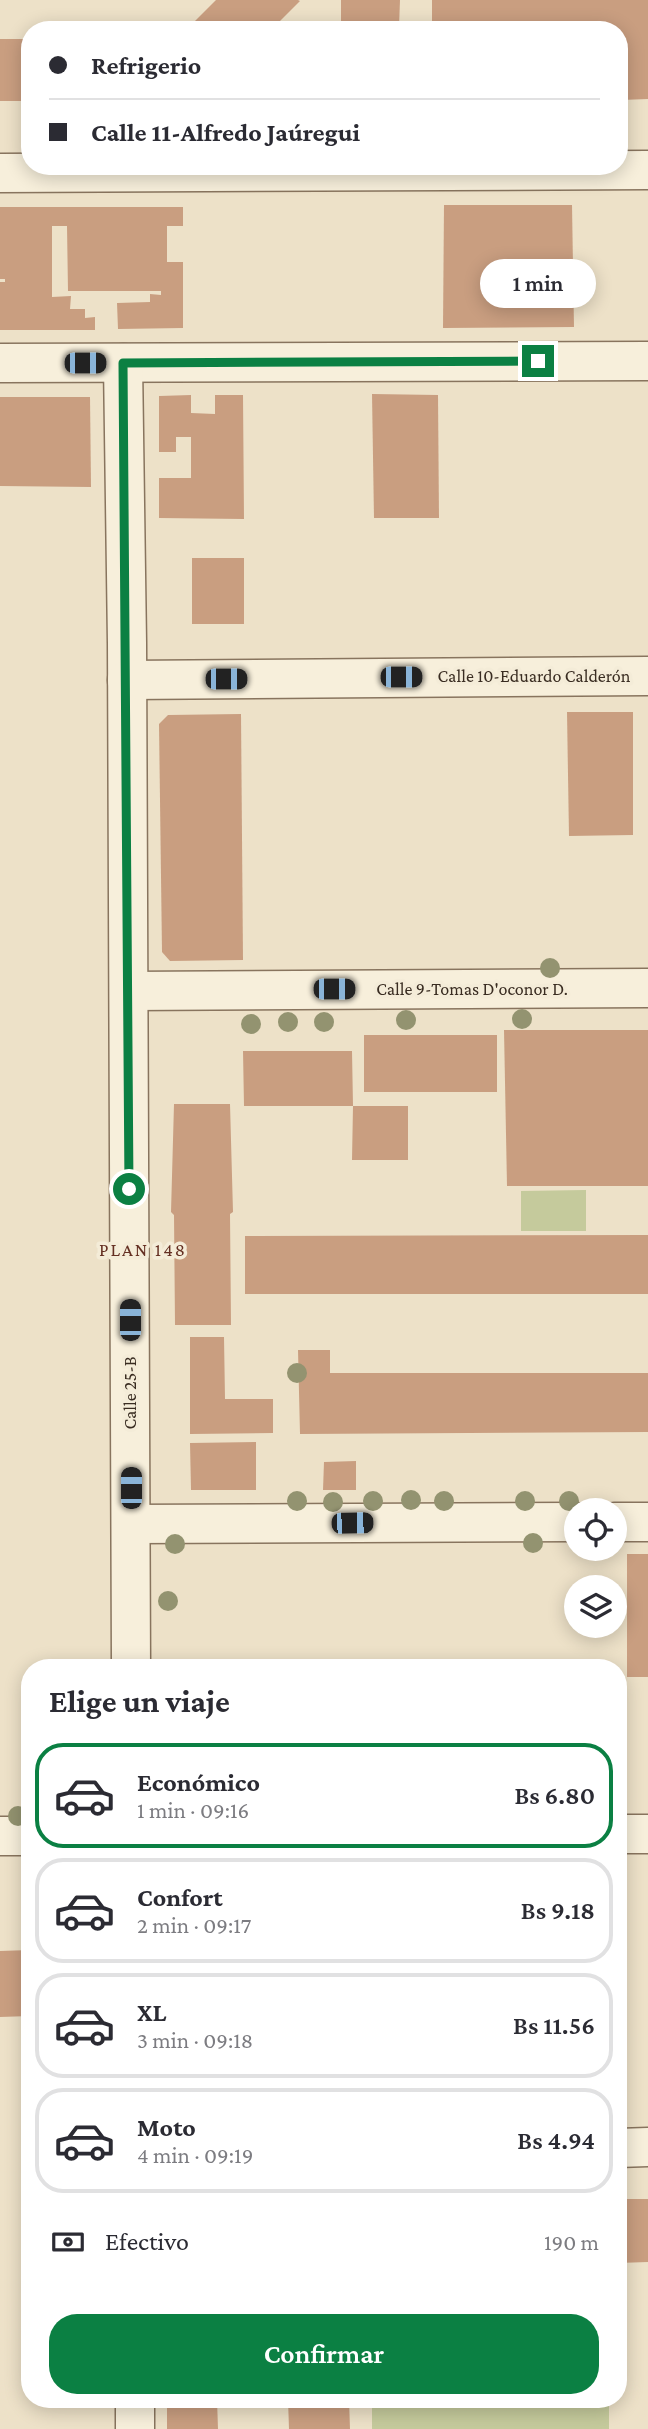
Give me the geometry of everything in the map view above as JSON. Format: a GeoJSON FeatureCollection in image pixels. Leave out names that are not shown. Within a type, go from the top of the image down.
{"type":"FeatureCollection","features":[{"type":"Feature","properties":{"kind":"street"},"geometry":{"type":"LineString","coordinates":[[628,170],[648,170]]}},
{"type":"Feature","properties":{"kind":"street"},"geometry":{"type":"LineString","coordinates":[[0,173],[21,173]]}},
{"type":"Feature","properties":{"kind":"street"},"geometry":{"type":"LineString","coordinates":[[0,363],[648,360]]}},
{"type":"Feature","properties":{"kind":"street","name":"Calle 25-B"},"geometry":{"type":"LineString","coordinates":[[123,363],[129,991],[131,1659]]}},
{"type":"Feature","properties":{"kind":"street","name":"Calle 10-Eduardo Calderón"},"geometry":{"type":"LineString","coordinates":[[127,680],[648,676]]}},
{"type":"Feature","properties":{"kind":"street","name":"Calle 9-Tomas D'oconor D."},"geometry":{"type":"LineString","coordinates":[[129,991],[648,988]]}},
{"type":"Feature","properties":{"kind":"street"},"geometry":{"type":"LineString","coordinates":[[131,1524],[564,1522]]}},
{"type":"Feature","properties":{"kind":"street"},"geometry":{"type":"LineString","coordinates":[[627,1522],[648,1522]]}},
{"type":"Feature","properties":{"kind":"street"},"geometry":{"type":"LineString","coordinates":[[627,1834],[648,1834]]}},
{"type":"Feature","properties":{"kind":"street"},"geometry":{"type":"LineString","coordinates":[[0,1836],[21,1836]]}},
{"type":"Feature","properties":{"kind":"street"},"geometry":{"type":"LineString","coordinates":[[627,2148],[648,2147]]}},
{"type":"Feature","properties":{"kind":"street"},"geometry":{"type":"LineString","coordinates":[[135,2408],[135,2429]]}},
{"type":"Feature","properties":{"kind":"green space"},"geometry":{"type":"Polygon","coordinates":[[[586,1190],[586,1231],[521,1231],[521,1191],[586,1190]]]}},
{"type":"Feature","properties":{"kind":"green space"},"geometry":{"type":"Polygon","coordinates":[[[372,2408],[609,2408],[609,2429],[372,2429],[372,2408]]]}},
{"type":"Feature","properties":{"kind":"building"},"geometry":{"type":"Polygon","coordinates":[[[216,0],[300,1],[280,21],[195,21],[216,0]]]}},
{"type":"Feature","properties":{"kind":"building"},"geometry":{"type":"Polygon","coordinates":[[[341,0],[400,0],[399,21],[341,21],[341,0]]]}},
{"type":"Feature","properties":{"kind":"building"},"geometry":{"type":"Polygon","coordinates":[[[432,0],[648,0],[648,99],[628,100],[628,21],[432,21],[432,0]]]}},
{"type":"Feature","properties":{"kind":"building"},"geometry":{"type":"Polygon","coordinates":[[[0,39],[21,39],[21,101],[0,101],[0,39]]]}},
{"type":"Feature","properties":{"kind":"building"},"geometry":{"type":"Polygon","coordinates":[[[444,205],[572,205],[574,327],[443,328],[444,205]]]}},
{"type":"Feature","properties":{"kind":"building"},"geometry":{"type":"Polygon","coordinates":[[[0,207],[183,207],[183,226],[167,226],[167,262],[183,262],[183,328],[118,329],[117,303],[150,302],[150,294],[161,295],[161,291],[68,291],[67,226],[52,226],[52,297],[71,296],[70,309],[85,309],[85,318],[95,317],[95,330],[0,330],[0,282],[5,282],[5,279],[0,279],[0,207]]]}},
{"type":"Feature","properties":{"kind":"building"},"geometry":{"type":"Polygon","coordinates":[[[372,394],[438,395],[439,518],[374,518],[372,394]]]}},
{"type":"Feature","properties":{"kind":"building"},"geometry":{"type":"Polygon","coordinates":[[[191,395],[191,413],[215,414],[215,395],[243,395],[244,519],[159,518],[159,478],[191,478],[191,437],[176,437],[176,452],[159,452],[159,396],[191,395]]]}},
{"type":"Feature","properties":{"kind":"building"},"geometry":{"type":"Polygon","coordinates":[[[0,397],[90,397],[91,487],[0,486],[0,397]]]}},
{"type":"Feature","properties":{"kind":"building"},"geometry":{"type":"Polygon","coordinates":[[[192,558],[244,558],[244,624],[192,624],[192,558]]]}},
{"type":"Feature","properties":{"kind":"building"},"geometry":{"type":"Polygon","coordinates":[[[567,712],[633,712],[633,835],[569,836],[567,712]]]}},
{"type":"Feature","properties":{"kind":"building"},"geometry":{"type":"Polygon","coordinates":[[[241,714],[243,960],[170,961],[162,952],[159,724],[168,715],[241,714]]]}},
{"type":"Feature","properties":{"kind":"building"},"geometry":{"type":"Polygon","coordinates":[[[504,1030],[648,1030],[648,1186],[507,1186],[504,1030]]]}},
{"type":"Feature","properties":{"kind":"building"},"geometry":{"type":"Polygon","coordinates":[[[364,1035],[497,1035],[497,1092],[364,1092],[364,1035]]]}},
{"type":"Feature","properties":{"kind":"building"},"geometry":{"type":"Polygon","coordinates":[[[243,1051],[352,1051],[353,1106],[244,1106],[243,1051]]]}},
{"type":"Feature","properties":{"kind":"building"},"geometry":{"type":"Polygon","coordinates":[[[174,1104],[230,1104],[233,1212],[230,1214],[231,1325],[175,1325],[174,1215],[171,1212],[174,1104]]]}},
{"type":"Feature","properties":{"kind":"building"},"geometry":{"type":"Polygon","coordinates":[[[353,1106],[408,1106],[408,1160],[352,1160],[353,1106]]]}},
{"type":"Feature","properties":{"kind":"building"},"geometry":{"type":"Polygon","coordinates":[[[648,1235],[648,1294],[245,1294],[245,1236],[648,1235]]]}},
{"type":"Feature","properties":{"kind":"building"},"geometry":{"type":"Polygon","coordinates":[[[190,1337],[224,1337],[225,1399],[273,1399],[273,1433],[190,1434],[190,1337]]]}},
{"type":"Feature","properties":{"kind":"building"},"geometry":{"type":"Polygon","coordinates":[[[298,1350],[330,1350],[330,1373],[648,1373],[648,1432],[300,1434],[298,1350]]]}},
{"type":"Feature","properties":{"kind":"building"},"geometry":{"type":"Polygon","coordinates":[[[256,1442],[256,1490],[191,1490],[190,1443],[256,1442]]]}},
{"type":"Feature","properties":{"kind":"building"},"geometry":{"type":"Polygon","coordinates":[[[356,1461],[356,1490],[323,1490],[324,1462],[356,1461]]]}},
{"type":"Feature","properties":{"kind":"building"},"geometry":{"type":"Polygon","coordinates":[[[627,1554],[648,1554],[648,1677],[627,1677],[627,1554]]]}},
{"type":"Feature","properties":{"kind":"building"},"geometry":{"type":"Polygon","coordinates":[[[21,1950],[21,2016],[0,2017],[0,1951],[21,1950]]]}},
{"type":"Feature","properties":{"kind":"building"},"geometry":{"type":"Polygon","coordinates":[[[627,2199],[648,2199],[648,2262],[627,2263],[627,2199]]]}},
{"type":"Feature","properties":{"kind":"building"},"geometry":{"type":"Polygon","coordinates":[[[167,2408],[217,2408],[218,2429],[167,2429],[167,2408]]]}},
{"type":"Feature","properties":{"kind":"building"},"geometry":{"type":"Polygon","coordinates":[[[288,2408],[349,2408],[350,2429],[289,2429],[288,2408]]]}},
{"type":"Feature","properties":{"kind":"district","name":"PLAN 148"},"geometry":{"type":"Point","coordinates":[143,1249]}},
{"type":"Feature","properties":{"kind":"route"},"geometry":{"type":"LineString","coordinates":[[129,1189],[123,363],[538,361]]}}]}
